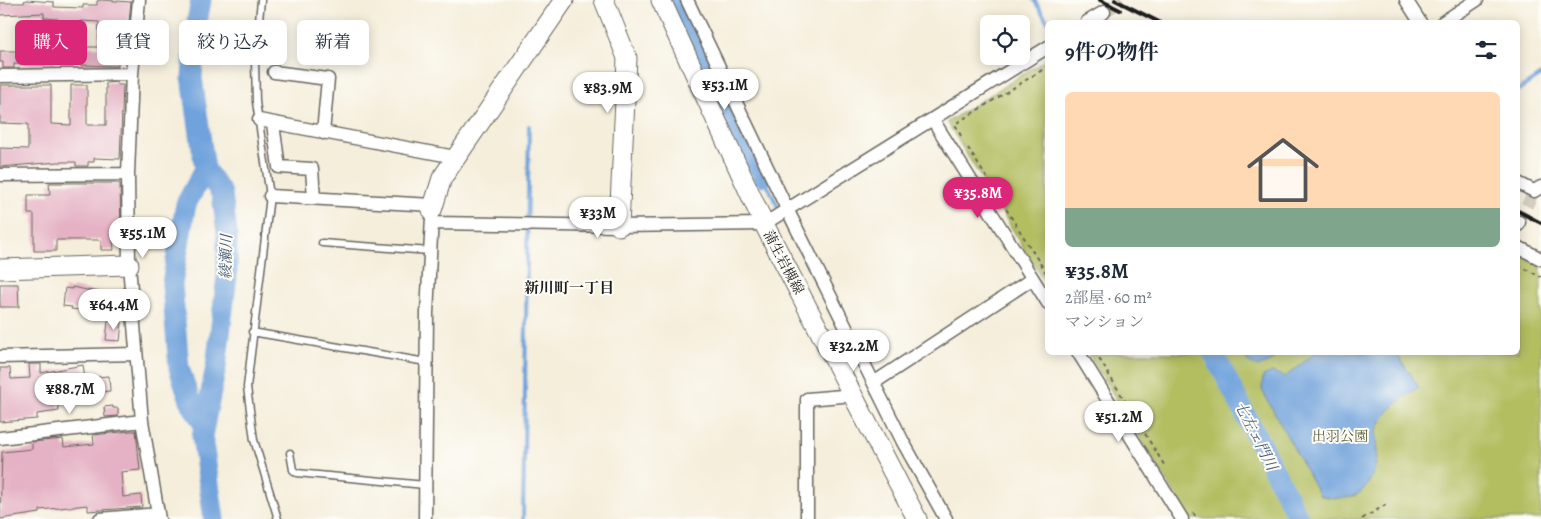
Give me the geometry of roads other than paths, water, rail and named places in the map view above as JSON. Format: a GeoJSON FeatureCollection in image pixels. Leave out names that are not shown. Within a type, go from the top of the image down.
{"type":"FeatureCollection","features":[{"type":"Feature","properties":{"kind":"street"},"geometry":{"type":"LineString","coordinates":[[100,519],[158,517],[142,421],[129,266],[128,174],[132,74],[139,0]]}},
{"type":"Feature","properties":{"kind":"street"},"geometry":{"type":"LineString","coordinates":[[425,519],[426,362],[432,213],[442,178],[455,157],[564,0]]}},
{"type":"Feature","properties":{"kind":"street"},"geometry":{"type":"LineString","coordinates":[[604,0],[627,58],[619,226]]}},
{"type":"Feature","properties":{"kind":"street","name":"蒲生岩槻線"},"geometry":{"type":"LineString","coordinates":[[662,0],[764,224],[854,394],[917,519]]}},
{"type":"Feature","properties":{"kind":"street"},"geometry":{"type":"LineString","coordinates":[[687,0],[788,211],[875,382],[903,442],[946,519]]}},
{"type":"Feature","properties":{"kind":"street"},"geometry":{"type":"LineString","coordinates":[[1406,0],[1419,20]]}},
{"type":"Feature","properties":{"kind":"street"},"geometry":{"type":"LineString","coordinates":[[1446,20],[1476,0]]}},
{"type":"Feature","properties":{"kind":"street"},"geometry":{"type":"LineString","coordinates":[[1090,20],[1104,12]]}},
{"type":"Feature","properties":{"kind":"street"},"geometry":{"type":"LineString","coordinates":[[270,196],[314,198],[432,213],[619,226],[764,224],[788,211],[1045,50]]}},
{"type":"Feature","properties":{"kind":"street"},"geometry":{"type":"LineString","coordinates":[[274,72],[328,79],[323,133]]}},
{"type":"Feature","properties":{"kind":"street"},"geometry":{"type":"LineString","coordinates":[[0,76],[132,74]]}},
{"type":"Feature","properties":{"kind":"street"},"geometry":{"type":"LineString","coordinates":[[259,120],[455,157]]}},
{"type":"Feature","properties":{"kind":"street"},"geometry":{"type":"LineString","coordinates":[[933,120],[1045,298]]}},
{"type":"Feature","properties":{"kind":"street"},"geometry":{"type":"LineString","coordinates":[[273,124],[279,167],[312,168],[314,198]]}},
{"type":"Feature","properties":{"kind":"street"},"geometry":{"type":"LineString","coordinates":[[0,176],[128,174]]}},
{"type":"Feature","properties":{"kind":"street"},"geometry":{"type":"LineString","coordinates":[[1520,184],[1534,191],[1541,187]]}},
{"type":"Feature","properties":{"kind":"street"},"geometry":{"type":"LineString","coordinates":[[1520,248],[1541,259]]}},
{"type":"Feature","properties":{"kind":"street"},"geometry":{"type":"LineString","coordinates":[[0,269],[129,266]]}},
{"type":"Feature","properties":{"kind":"street"},"geometry":{"type":"LineString","coordinates":[[875,382],[1032,279]]}},
{"type":"Feature","properties":{"kind":"street"},"geometry":{"type":"LineString","coordinates":[[0,356],[136,354]]}},
{"type":"Feature","properties":{"kind":"street"},"geometry":{"type":"LineString","coordinates":[[1080,355],[1187,515]]}},
{"type":"Feature","properties":{"kind":"street"},"geometry":{"type":"LineString","coordinates":[[807,519],[808,399],[854,394]]}},
{"type":"Feature","properties":{"kind":"street"},"geometry":{"type":"LineString","coordinates":[[0,438],[142,421]]}},
{"type":"Feature","properties":{"kind":"lane"},"geometry":{"type":"LineString","coordinates":[[261,0],[255,61],[256,102],[270,196],[246,387],[254,440],[278,519]]}},
{"type":"Feature","properties":{"kind":"lane"},"geometry":{"type":"LineString","coordinates":[[322,243],[430,251]]}},
{"type":"Feature","properties":{"kind":"lane"},"geometry":{"type":"LineString","coordinates":[[252,332],[426,362]]}},
{"type":"Feature","properties":{"kind":"lane"},"geometry":{"type":"LineString","coordinates":[[290,453],[293,470],[297,473],[425,485]]}},
{"type":"Feature","properties":{"kind":"water"},"geometry":{"type":"Polygon","coordinates":[[[1244,355],[1273,355],[1274,360],[1258,367],[1248,362],[1244,355]]]}},
{"type":"Feature","properties":{"kind":"water"},"geometry":{"type":"Polygon","coordinates":[[[1312,355],[1397,355],[1419,387],[1394,406],[1380,424],[1376,434],[1377,454],[1372,476],[1364,489],[1358,494],[1351,497],[1338,498],[1320,496],[1262,390],[1263,376],[1272,372],[1285,377],[1312,355]]]}},
{"type":"Feature","properties":{"kind":"waterway","name":"綾瀬川"},"geometry":{"type":"LineString","coordinates":[[201,0],[195,33],[192,78],[205,169],[222,194],[227,233],[227,276],[216,367],[202,436],[214,519]]}},
{"type":"Feature","properties":{"kind":"waterway"},"geometry":{"type":"LineString","coordinates":[[676,0],[742,139],[763,176]]}},
{"type":"Feature","properties":{"kind":"waterway"},"geometry":{"type":"LineString","coordinates":[[1034,0],[1047,20]]}},
{"type":"Feature","properties":{"kind":"waterway"},"geometry":{"type":"LineString","coordinates":[[1520,89],[1541,75]]}},
{"type":"Feature","properties":{"kind":"waterway"},"geometry":{"type":"LineString","coordinates":[[523,519],[529,126]]}},
{"type":"Feature","properties":{"kind":"waterway"},"geometry":{"type":"LineString","coordinates":[[204,425],[191,403],[179,368],[172,284],[186,204],[205,169]]}},
{"type":"Feature","properties":{"kind":"waterway"},"geometry":{"type":"LineString","coordinates":[[763,176],[780,211]]}},
{"type":"Feature","properties":{"kind":"waterway"},"geometry":{"type":"LineString","coordinates":[[785,220],[817,282]]}},
{"type":"Feature","properties":{"kind":"waterway","name":"七左ェ門川"},"geometry":{"type":"LineString","coordinates":[[1215,355],[1299,519]]}},
{"type":"Feature","properties":{"kind":"tunnel"},"geometry":{"type":"LineString","coordinates":[[1104,12],[1123,0]]}},
{"type":"Feature","properties":{"kind":"tunnel"},"geometry":{"type":"LineString","coordinates":[[1520,220],[1534,191]]}},
{"type":"Feature","properties":{"kind":"railway"},"geometry":{"type":"LineString","coordinates":[[1100,0],[1120,10]]}},
{"type":"Feature","properties":{"kind":"railway"},"geometry":{"type":"LineString","coordinates":[[1115,0],[1155,20]]}},
{"type":"Feature","properties":{"kind":"railway"},"geometry":{"type":"LineString","coordinates":[[1520,212],[1541,223]]}},
{"type":"Feature","properties":{"kind":"district","name":"新川町一丁目"},"geometry":{"type":"Point","coordinates":[569,288]}},
{"type":"Feature","properties":{"kind":"park label","name":"出羽公園"},"geometry":{"type":"Point","coordinates":[1340,436]}}]}
